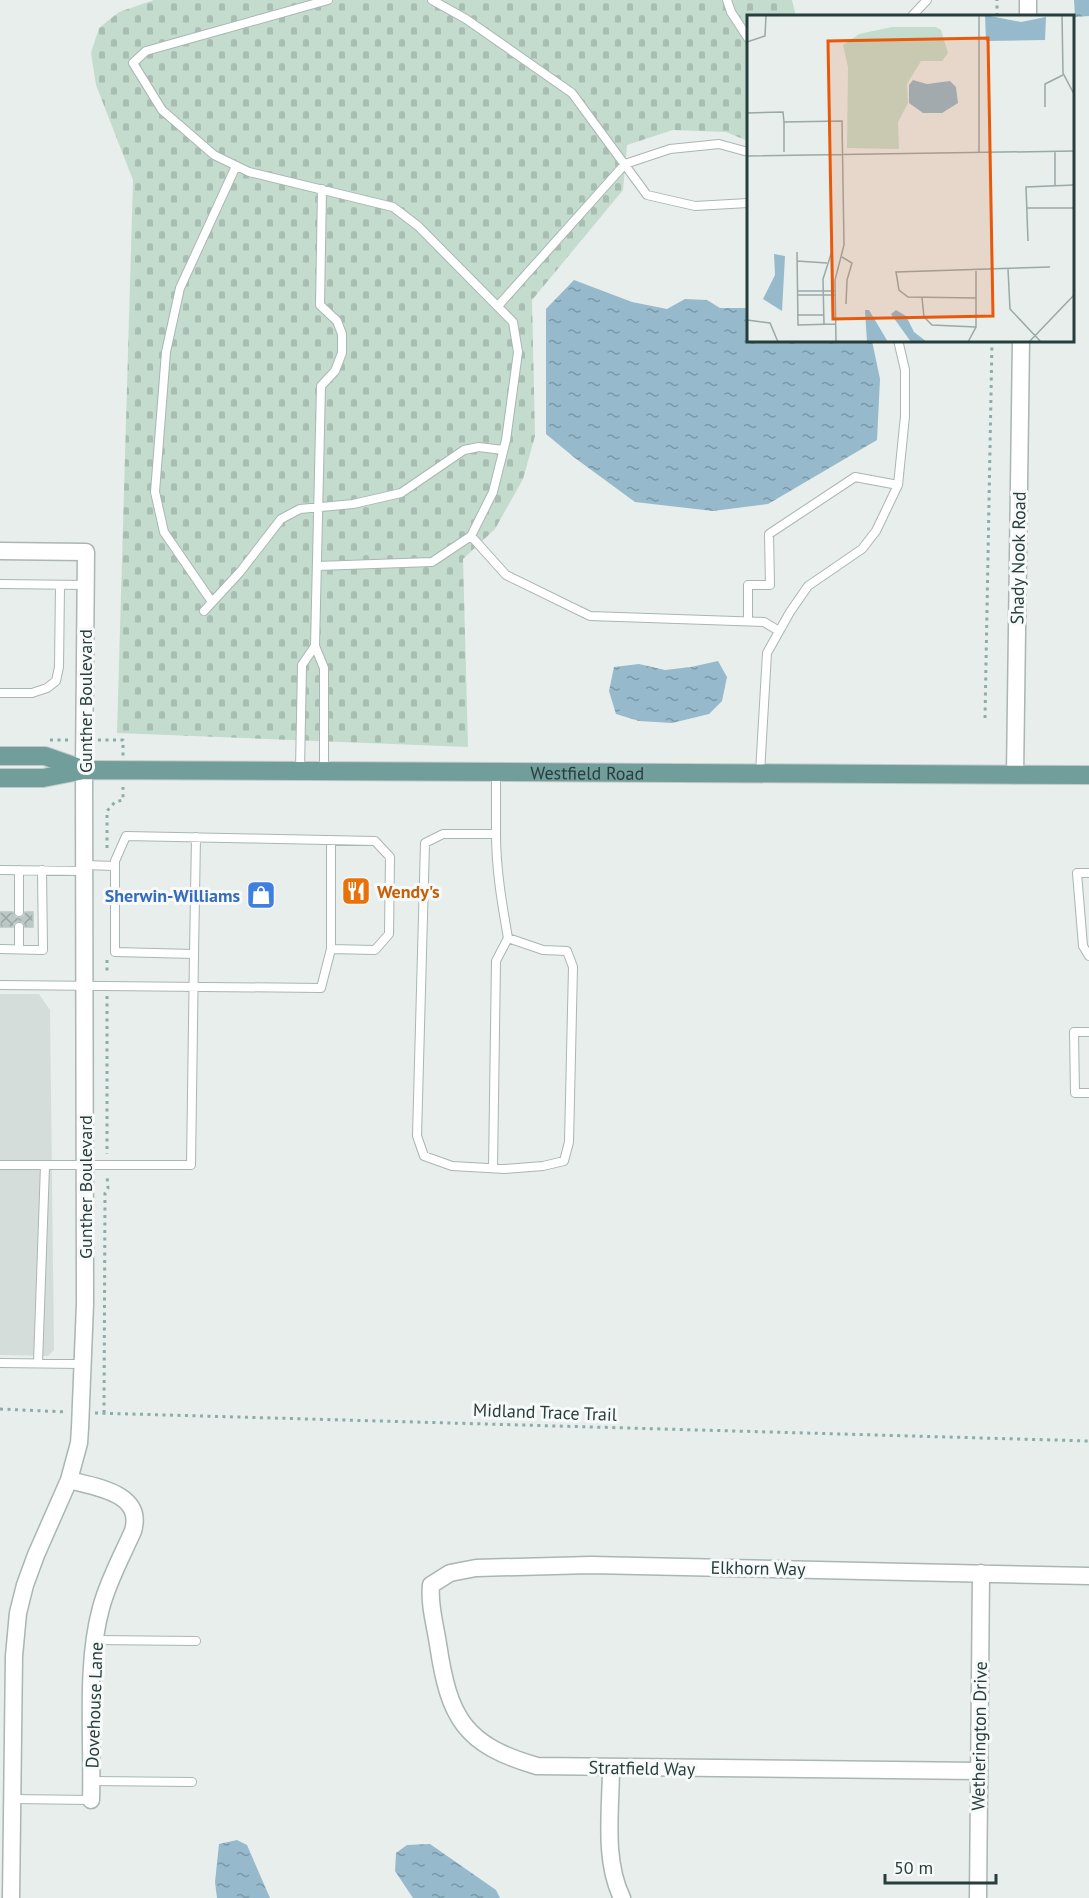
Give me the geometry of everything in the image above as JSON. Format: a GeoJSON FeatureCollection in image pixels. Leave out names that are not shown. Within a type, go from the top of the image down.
{"type":"FeatureCollection","features":[{"type":"Feature","properties":{"kind":"main road","name":"Westfield Road"},"geometry":{"type":"LineString","coordinates":[[0,756],[45,756],[84,770]]}},
{"type":"Feature","properties":{"kind":"main road","name":"Westfield Road"},"geometry":{"type":"LineString","coordinates":[[0,778],[43,778],[84,770],[1089,775]]}},
{"type":"Feature","properties":{"kind":"street","name":"Shady Nook Road"},"geometry":{"type":"LineString","coordinates":[[1015,775],[1021,342]]}},
{"type":"Feature","properties":{"kind":"street","name":"Gunther Boulevard"},"geometry":{"type":"LineString","coordinates":[[0,551],[86,552],[85,1304],[81,1413],[79,1443],[69,1480],[36,1555],[21,1597],[7,1705],[12,1799],[11,1898]]}},
{"type":"Feature","properties":{"kind":"street","name":"Dovehouse Lane"},"geometry":{"type":"LineString","coordinates":[[69,1480],[121,1496],[131,1506],[135,1515],[133,1531],[102,1606],[95,1640],[92,1671],[91,1800]]}},
{"type":"Feature","properties":{"kind":"street","name":"Elkhorn Way"},"geometry":{"type":"LineString","coordinates":[[432,1585],[450,1573],[476,1568],[514,1566],[625,1566],[1089,1576]]}},
{"type":"Feature","properties":{"kind":"street","name":"Wetherington Drive"},"geometry":{"type":"LineString","coordinates":[[978,1898],[981,1573]]}},
{"type":"Feature","properties":{"kind":"street","name":"Stratfield Way"},"geometry":{"type":"LineString","coordinates":[[432,1585],[431,1605],[446,1687],[455,1712],[469,1733],[511,1759],[537,1766],[979,1771]]}},
{"type":"Feature","properties":{"kind":"street"},"geometry":{"type":"LineString","coordinates":[[611,1767],[611,1855],[613,1872],[622,1898]]}},
{"type":"Feature","properties":{"kind":"lane"},"geometry":{"type":"LineString","coordinates":[[317,566],[432,562],[471,536],[493,492],[503,450],[518,352],[513,322],[418,226],[393,207],[249,172],[214,155],[162,110],[134,63],[146,51],[328,0]]}},
{"type":"Feature","properties":{"kind":"lane"},"geometry":{"type":"LineString","coordinates":[[432,0],[466,19],[572,93],[647,195],[695,206],[747,204]]}},
{"type":"Feature","properties":{"kind":"lane"},"geometry":{"type":"LineString","coordinates":[[727,0],[731,12],[747,36]]}},
{"type":"Feature","properties":{"kind":"lane"},"geometry":{"type":"LineString","coordinates":[[913,15],[927,0]]}},
{"type":"Feature","properties":{"kind":"lane"},"geometry":{"type":"LineString","coordinates":[[498,306],[625,164],[670,149],[718,144],[747,152]]}},
{"type":"Feature","properties":{"kind":"lane"},"geometry":{"type":"LineString","coordinates":[[212,602],[164,532],[155,492],[166,352],[180,288],[236,166]]}},
{"type":"Feature","properties":{"kind":"lane"},"geometry":{"type":"LineString","coordinates":[[322,189],[320,306],[338,321],[342,334],[342,353],[335,371],[321,386],[315,646],[324,668],[324,770]]}},
{"type":"Feature","properties":{"kind":"lane"},"geometry":{"type":"LineString","coordinates":[[760,773],[767,654],[808,586],[862,549],[876,531],[898,485],[905,416],[904,370],[898,342]]}},
{"type":"Feature","properties":{"kind":"lane"},"geometry":{"type":"LineString","coordinates":[[204,611],[240,572],[281,519],[300,509],[353,504],[401,493],[464,450],[479,447],[503,450]]}},
{"type":"Feature","properties":{"kind":"lane"},"geometry":{"type":"LineString","coordinates":[[748,621],[748,585],[770,585],[769,534],[855,477],[898,485]]}},
{"type":"Feature","properties":{"kind":"lane"},"geometry":{"type":"LineString","coordinates":[[471,536],[506,575],[590,616],[764,622],[779,631]]}},
{"type":"Feature","properties":{"kind":"lane"},"geometry":{"type":"LineString","coordinates":[[0,585],[86,585]]}},
{"type":"Feature","properties":{"kind":"lane"},"geometry":{"type":"LineString","coordinates":[[0,693],[32,693],[56,681],[59,667],[60,585]]}},
{"type":"Feature","properties":{"kind":"lane"},"geometry":{"type":"LineString","coordinates":[[300,770],[302,665],[315,646]]}},
{"type":"Feature","properties":{"kind":"lane"},"geometry":{"type":"LineString","coordinates":[[493,1168],[496,961],[508,938],[496,834],[496,771]]}},
{"type":"Feature","properties":{"kind":"lane"},"geometry":{"type":"LineString","coordinates":[[496,834],[443,834],[425,843],[417,1136],[424,1156],[452,1166],[505,1169],[543,1166],[564,1161],[569,1142],[573,967],[567,951],[543,950],[508,938]]}},
{"type":"Feature","properties":{"kind":"lane"},"geometry":{"type":"LineString","coordinates":[[194,954],[115,952],[115,861],[126,836],[375,841],[390,857],[390,934],[375,950],[331,949]]}},
{"type":"Feature","properties":{"kind":"lane"},"geometry":{"type":"LineString","coordinates":[[0,1165],[191,1165],[196,837]]}},
{"type":"Feature","properties":{"kind":"lane"},"geometry":{"type":"LineString","coordinates":[[0,985],[321,988],[331,949],[331,840]]}},
{"type":"Feature","properties":{"kind":"lane"},"geometry":{"type":"LineString","coordinates":[[0,870],[115,866]]}},
{"type":"Feature","properties":{"kind":"lane"},"geometry":{"type":"LineString","coordinates":[[19,870],[19,912]]}},
{"type":"Feature","properties":{"kind":"lane"},"geometry":{"type":"LineString","coordinates":[[0,949],[43,950],[42,870]]}},
{"type":"Feature","properties":{"kind":"lane"},"geometry":{"type":"LineString","coordinates":[[1089,873],[1077,873],[1083,946],[1089,956]]}},
{"type":"Feature","properties":{"kind":"lane"},"geometry":{"type":"LineString","coordinates":[[18,949],[19,927]]}},
{"type":"Feature","properties":{"kind":"lane"},"geometry":{"type":"LineString","coordinates":[[1089,1032],[1074,1032],[1075,1093],[1089,1093]]}},
{"type":"Feature","properties":{"kind":"lane"},"geometry":{"type":"LineString","coordinates":[[38,1363],[45,1166]]}},
{"type":"Feature","properties":{"kind":"lane"},"geometry":{"type":"LineString","coordinates":[[0,1363],[83,1364]]}},
{"type":"Feature","properties":{"kind":"lane"},"geometry":{"type":"LineString","coordinates":[[95,1640],[196,1641]]}},
{"type":"Feature","properties":{"kind":"lane"},"geometry":{"type":"LineString","coordinates":[[92,1781],[192,1782]]}},
{"type":"Feature","properties":{"kind":"lane"},"geometry":{"type":"LineString","coordinates":[[12,1799],[91,1800]]}},
{"type":"Feature","properties":{"kind":"path"},"geometry":{"type":"LineString","coordinates":[[985,718],[992,342]]}},
{"type":"Feature","properties":{"kind":"path","name":"Midland Trace Trail"},"geometry":{"type":"LineString","coordinates":[[0,1409],[1089,1441]]}},
{"type":"Feature","properties":{"kind":"shaded area"},"geometry":{"type":"Polygon","coordinates":[[[0,994],[39,994],[50,1010],[54,1350],[48,1356],[0,1355],[0,994]]]}},
{"type":"Feature","properties":{"kind":"green space"},"geometry":{"type":"Polygon","coordinates":[[[154,0],[792,0],[796,15],[747,15],[747,141],[726,132],[673,130],[627,145],[623,190],[532,300],[535,436],[523,479],[495,529],[463,559],[468,747],[117,733],[133,180],[96,85],[91,53],[99,28],[119,12],[154,0]]]}},
{"type":"Feature","properties":{"kind":"water"},"geometry":{"type":"Polygon","coordinates":[[[1074,0],[1089,0],[1089,16],[1075,17],[1074,0]]]}},
{"type":"Feature","properties":{"kind":"water"},"geometry":{"type":"Polygon","coordinates":[[[574,280],[632,302],[667,309],[685,299],[707,300],[720,308],[747,308],[747,342],[872,342],[880,379],[877,440],[768,504],[713,511],[635,502],[546,434],[546,309],[574,280]]]}},
{"type":"Feature","properties":{"kind":"water"},"geometry":{"type":"Polygon","coordinates":[[[718,661],[727,677],[722,701],[709,714],[672,723],[639,721],[616,714],[609,691],[614,667],[639,664],[665,670],[718,661]]]}},
{"type":"Feature","properties":{"kind":"water"},"geometry":{"type":"Polygon","coordinates":[[[237,1840],[247,1845],[270,1898],[217,1898],[215,1882],[219,1844],[237,1840]]]}},
{"type":"Feature","properties":{"kind":"water"},"geometry":{"type":"Polygon","coordinates":[[[430,1844],[496,1890],[500,1898],[413,1898],[395,1871],[396,1853],[407,1845],[430,1844]]]}},
{"type":"Feature","properties":{"kind":"building"},"geometry":{"type":"Polygon","coordinates":[[[0,912],[13,912],[15,917],[20,918],[25,912],[33,912],[33,927],[25,927],[23,922],[18,921],[13,927],[0,927],[0,912]]]}},
{"type":"Feature","properties":{"kind":"place","name":"Wendy's"},"geometry":{"type":"Point","coordinates":[356,891]}},
{"type":"Feature","properties":{"kind":"place","name":"Sherwin-Williams"},"geometry":{"type":"Point","coordinates":[261,895]}}]}
